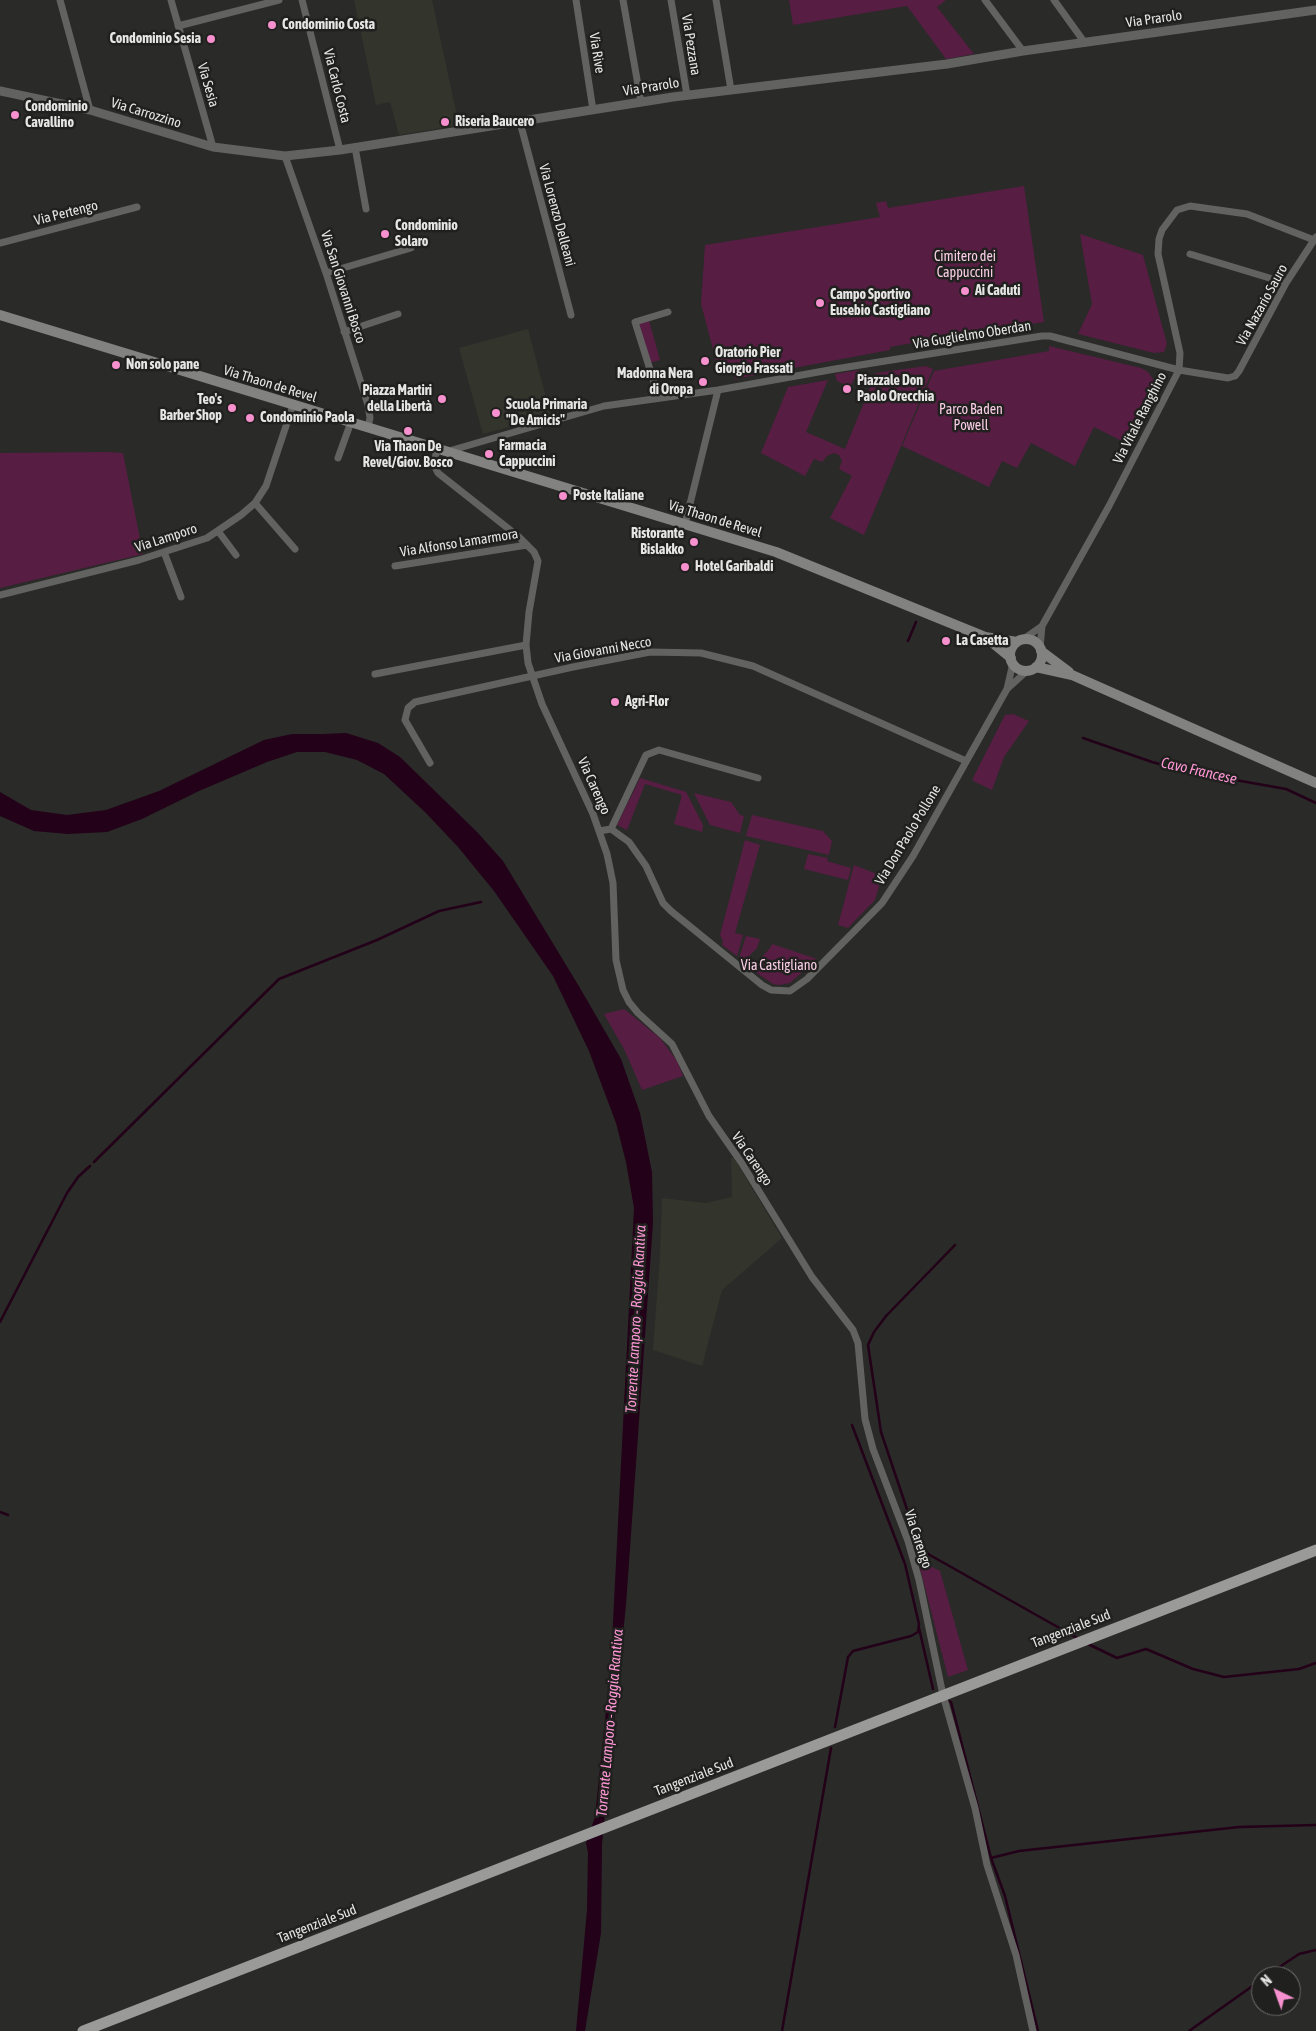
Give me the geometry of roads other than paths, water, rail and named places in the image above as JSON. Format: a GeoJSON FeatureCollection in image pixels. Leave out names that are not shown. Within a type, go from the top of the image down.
{"type":"FeatureCollection","features":[{"type":"Feature","properties":{"kind":"main road","name":"Via Thaon de Revel"},"geometry":{"type":"LineString","coordinates":[[0,315],[776,552],[985,637],[1019,641]]}},
{"type":"Feature","properties":{"kind":"main road","name":"Via Thaon de Revel"},"geometry":{"type":"LineString","coordinates":[[985,637],[1012,660]]}},
{"type":"Feature","properties":{"kind":"main road"},"geometry":{"type":"LineString","coordinates":[[1072,675],[1018,668],[1012,660],[1012,648],[1019,641],[1034,641],[1041,650],[1072,675],[1316,783]]}},
{"type":"Feature","properties":{"kind":"main road"},"geometry":{"type":"LineString","coordinates":[[1032,669],[1040,661],[1041,650]]}},
{"type":"Feature","properties":{"kind":"main road","name":"Tangenziale Sud"},"geometry":{"type":"LineString","coordinates":[[83,2031],[1316,1550]]}},
{"type":"Feature","properties":{"kind":"street"},"geometry":{"type":"LineString","coordinates":[[60,0],[90,110]]}},
{"type":"Feature","properties":{"kind":"street","name":"Via Sesia"},"geometry":{"type":"LineString","coordinates":[[171,0],[212,147]]}},
{"type":"Feature","properties":{"kind":"street"},"geometry":{"type":"LineString","coordinates":[[178,26],[279,0]]}},
{"type":"Feature","properties":{"kind":"street","name":"Via Carlo Costa"},"geometry":{"type":"LineString","coordinates":[[302,0],[340,150]]}},
{"type":"Feature","properties":{"kind":"street","name":"Via Rive"},"geometry":{"type":"LineString","coordinates":[[576,0],[593,110]]}},
{"type":"Feature","properties":{"kind":"street"},"geometry":{"type":"LineString","coordinates":[[623,0],[641,102]]}},
{"type":"Feature","properties":{"kind":"street","name":"Via Pezzana"},"geometry":{"type":"LineString","coordinates":[[671,0],[687,95]]}},
{"type":"Feature","properties":{"kind":"street"},"geometry":{"type":"LineString","coordinates":[[716,0],[731,90]]}},
{"type":"Feature","properties":{"kind":"street"},"geometry":{"type":"LineString","coordinates":[[985,0],[1023,51]]}},
{"type":"Feature","properties":{"kind":"street"},"geometry":{"type":"LineString","coordinates":[[1054,0],[1085,43]]}},
{"type":"Feature","properties":{"kind":"street","name":"Via Prarolo"},"geometry":{"type":"LineString","coordinates":[[285,156],[340,150],[687,95],[947,64],[1023,51],[1316,10]]}},
{"type":"Feature","properties":{"kind":"street","name":"Via Carrozzino"},"geometry":{"type":"LineString","coordinates":[[0,91],[90,110],[212,147],[285,156]]}},
{"type":"Feature","properties":{"kind":"street","name":"Via Lorenzo Delleani"},"geometry":{"type":"LineString","coordinates":[[520,122],[571,315]]}},
{"type":"Feature","properties":{"kind":"street"},"geometry":{"type":"LineString","coordinates":[[355,147],[366,209]]}},
{"type":"Feature","properties":{"kind":"street","name":"Via San Giovanni Bosco"},"geometry":{"type":"LineString","coordinates":[[285,156],[326,273],[368,405],[370,418],[368,427]]}},
{"type":"Feature","properties":{"kind":"street","name":"Via Nazario Sauro"},"geometry":{"type":"LineString","coordinates":[[1177,210],[1190,206],[1247,214],[1315,239],[1286,284],[1239,371],[1235,376],[1228,378]]}},
{"type":"Feature","properties":{"kind":"street","name":"Via Pertengo"},"geometry":{"type":"LineString","coordinates":[[0,242],[137,208]]}},
{"type":"Feature","properties":{"kind":"street","name":"Via Vitale Ranghino"},"geometry":{"type":"LineString","coordinates":[[1041,650],[1042,626],[1111,503],[1179,370],[1180,353],[1158,254],[1162,230],[1177,210]]}},
{"type":"Feature","properties":{"kind":"street"},"geometry":{"type":"LineString","coordinates":[[326,273],[411,248]]}},
{"type":"Feature","properties":{"kind":"street"},"geometry":{"type":"LineString","coordinates":[[1190,254],[1286,284]]}},
{"type":"Feature","properties":{"kind":"street"},"geometry":{"type":"LineString","coordinates":[[659,398],[635,322],[668,312]]}},
{"type":"Feature","properties":{"kind":"street"},"geometry":{"type":"LineString","coordinates":[[344,332],[398,314]]}},
{"type":"Feature","properties":{"kind":"street","name":"Via Guglielmo Oberdan"},"geometry":{"type":"LineString","coordinates":[[449,451],[604,406],[718,390],[1042,336],[1050,336],[1179,370],[1228,378]]}},
{"type":"Feature","properties":{"kind":"street"},"geometry":{"type":"LineString","coordinates":[[685,524],[718,390]]}},
{"type":"Feature","properties":{"kind":"street","name":"Via Lamporo"},"geometry":{"type":"LineString","coordinates":[[0,595],[139,560],[207,538],[218,531],[255,503],[266,486],[273,470],[293,405]]}},
{"type":"Feature","properties":{"kind":"street"},"geometry":{"type":"LineString","coordinates":[[338,458],[351,422]]}},
{"type":"Feature","properties":{"kind":"street","name":"Via Carengo"},"geometry":{"type":"LineString","coordinates":[[437,448],[434,465],[438,473],[527,545],[534,552],[538,561],[528,612],[526,645],[532,677],[542,704],[593,814],[607,854],[613,883],[616,960],[626,996],[638,1013],[672,1044],[713,1122],[741,1162],[808,1271],[853,1330],[860,1357],[864,1419],[873,1449],[908,1541],[919,1580],[943,1695],[976,1808],[987,1865],[1016,1955],[1033,2031]]}},
{"type":"Feature","properties":{"kind":"street"},"geometry":{"type":"LineString","coordinates":[[255,503],[295,549]]}},
{"type":"Feature","properties":{"kind":"street"},"geometry":{"type":"LineString","coordinates":[[218,531],[236,555]]}},
{"type":"Feature","properties":{"kind":"street","name":"Via Alfonso Lamarmora"},"geometry":{"type":"LineString","coordinates":[[395,566],[527,545]]}},
{"type":"Feature","properties":{"kind":"street"},"geometry":{"type":"LineString","coordinates":[[164,552],[181,597]]}},
{"type":"Feature","properties":{"kind":"street","name":"Via Vitale Ranghino"},"geometry":{"type":"LineString","coordinates":[[1019,641],[1042,626]]}},
{"type":"Feature","properties":{"kind":"street"},"geometry":{"type":"LineString","coordinates":[[375,674],[526,645]]}},
{"type":"Feature","properties":{"kind":"street","name":"Via Giovanni Necco"},"geometry":{"type":"LineString","coordinates":[[430,763],[405,720],[408,708],[415,702],[650,652],[701,653],[754,666],[966,761]]}},
{"type":"Feature","properties":{"kind":"street","name":"Via Don Paolo Pollone"},"geometry":{"type":"LineString","coordinates":[[611,829],[629,842],[646,866],[663,903],[671,911],[762,985],[771,990],[783,992],[799,986],[882,903],[914,856],[1007,689],[1012,660]]}},
{"type":"Feature","properties":{"kind":"street","name":"Via Don Paolo Pollone"},"geometry":{"type":"LineString","coordinates":[[1007,689],[1032,669]]}},
{"type":"Feature","properties":{"kind":"street"},"geometry":{"type":"LineString","coordinates":[[599,831],[611,829],[646,755],[659,750],[758,778]]}},
{"type":"Feature","properties":{"kind":"water","name":"Torrente Lamporo - Roggia Rantiva"},"geometry":{"type":"Polygon","coordinates":[[[346,733],[378,743],[400,757],[477,832],[503,861],[621,1059],[640,1113],[652,1172],[653,1223],[626,1605],[602,1844],[601,1933],[585,2031],[576,2031],[587,1910],[588,1853],[586,1843],[595,1817],[611,1661],[634,1208],[626,1162],[616,1123],[589,1051],[553,976],[494,891],[458,847],[426,813],[384,774],[357,760],[325,752],[297,752],[267,762],[199,791],[142,819],[107,832],[68,834],[34,831],[0,816],[0,792],[31,810],[67,815],[106,810],[159,791],[264,740],[292,734],[346,733]]]}},
{"type":"Feature","properties":{"kind":"waterway"},"geometry":{"type":"LineString","coordinates":[[908,641],[916,622]]}},
{"type":"Feature","properties":{"kind":"waterway","name":"Cavo Francese"},"geometry":{"type":"LineString","coordinates":[[1083,738],[1152,762],[1190,772],[1286,789],[1316,803]]}},
{"type":"Feature","properties":{"kind":"waterway"},"geometry":{"type":"LineString","coordinates":[[94,1162],[279,979],[377,940],[439,911],[481,902]]}},
{"type":"Feature","properties":{"kind":"waterway"},"geometry":{"type":"LineString","coordinates":[[0,1322],[67,1193],[78,1177],[90,1166]]}},
{"type":"Feature","properties":{"kind":"waterway"},"geometry":{"type":"LineString","coordinates":[[955,1245],[886,1316],[874,1332],[868,1345],[881,1432],[917,1539],[928,1554],[1079,1639]]}},
{"type":"Feature","properties":{"kind":"waterway"},"geometry":{"type":"LineString","coordinates":[[835,1727],[848,1657],[853,1651],[911,1636],[918,1632],[919,1624],[905,1564],[852,1425]]}},
{"type":"Feature","properties":{"kind":"waterway"},"geometry":{"type":"LineString","coordinates":[[0,1512],[8,1515]]}},
{"type":"Feature","properties":{"kind":"waterway"},"geometry":{"type":"LineString","coordinates":[[919,1628],[933,1689]]}},
{"type":"Feature","properties":{"kind":"waterway"},"geometry":{"type":"LineString","coordinates":[[1088,1644],[1117,1658],[1146,1649],[1193,1669],[1224,1677],[1299,1669],[1316,1663]]}},
{"type":"Feature","properties":{"kind":"waterway"},"geometry":{"type":"LineString","coordinates":[[949,1701],[951,1702],[991,1858],[1005,1896],[1038,2031]]}},
{"type":"Feature","properties":{"kind":"waterway"},"geometry":{"type":"LineString","coordinates":[[782,2031],[831,1748]]}},
{"type":"Feature","properties":{"kind":"waterway"},"geometry":{"type":"LineString","coordinates":[[991,1858],[1019,1851],[1239,1827],[1316,1825]]}},
{"type":"Feature","properties":{"kind":"waterway"},"geometry":{"type":"LineString","coordinates":[[1281,1966],[1299,1954],[1316,1950]]}},
{"type":"Feature","properties":{"kind":"waterway"},"geometry":{"type":"LineString","coordinates":[[1189,2031],[1251,1987]]}},
{"type":"Feature","properties":{"kind":"place","name":"Condominio Costa"},"geometry":{"type":"Point","coordinates":[272,25]}},
{"type":"Feature","properties":{"kind":"place","name":"Condominio Sesia"},"geometry":{"type":"Point","coordinates":[211,39]}},
{"type":"Feature","properties":{"kind":"place","name":"Condominio Cavallino"},"geometry":{"type":"Point","coordinates":[15,115]}},
{"type":"Feature","properties":{"kind":"place","name":"Riseria Baucero"},"geometry":{"type":"Point","coordinates":[445,122]}},
{"type":"Feature","properties":{"kind":"place","name":"Condominio Solaro"},"geometry":{"type":"Point","coordinates":[385,234]}},
{"type":"Feature","properties":{"kind":"place","name":"Ai Caduti"},"geometry":{"type":"Point","coordinates":[965,291]}},
{"type":"Feature","properties":{"kind":"place","name":"Campo Sportivo Eusebio Castigliano"},"geometry":{"type":"Point","coordinates":[820,303]}},
{"type":"Feature","properties":{"kind":"place","name":"Oratorio Pier Giorgio Frassati"},"geometry":{"type":"Point","coordinates":[705,361]}},
{"type":"Feature","properties":{"kind":"place","name":"Non solo pane"},"geometry":{"type":"Point","coordinates":[116,365]}},
{"type":"Feature","properties":{"kind":"place","name":"Madonna Nera di Oropa"},"geometry":{"type":"Point","coordinates":[703,382]}},
{"type":"Feature","properties":{"kind":"place","name":"Piazzale Don Paolo Orecchia"},"geometry":{"type":"Point","coordinates":[847,389]}},
{"type":"Feature","properties":{"kind":"place","name":"Piazza Martiri della Libertà"},"geometry":{"type":"Point","coordinates":[442,399]}},
{"type":"Feature","properties":{"kind":"place","name":"Teo's Barber Shop"},"geometry":{"type":"Point","coordinates":[232,408]}},
{"type":"Feature","properties":{"kind":"place","name":"Scuola Primaria \"De Amicis\""},"geometry":{"type":"Point","coordinates":[496,413]}},
{"type":"Feature","properties":{"kind":"place","name":"Condominio Paola"},"geometry":{"type":"Point","coordinates":[250,418]}},
{"type":"Feature","properties":{"kind":"place","name":"Via Thaon De Revel/Giov. Bosco"},"geometry":{"type":"Point","coordinates":[408,431]}},
{"type":"Feature","properties":{"kind":"place","name":"Farmacia Cappuccini"},"geometry":{"type":"Point","coordinates":[489,454]}},
{"type":"Feature","properties":{"kind":"place","name":"Poste Italiane"},"geometry":{"type":"Point","coordinates":[563,496]}},
{"type":"Feature","properties":{"kind":"place","name":"Ristorante Bislakko"},"geometry":{"type":"Point","coordinates":[694,542]}},
{"type":"Feature","properties":{"kind":"place","name":"Hotel Garibaldi"},"geometry":{"type":"Point","coordinates":[685,567]}},
{"type":"Feature","properties":{"kind":"place","name":"La Casetta"},"geometry":{"type":"Point","coordinates":[946,641]}},
{"type":"Feature","properties":{"kind":"place","name":"Agri-Flor"},"geometry":{"type":"Point","coordinates":[615,702]}},
{"type":"Feature","properties":{"kind":"park label","name":"Cimitero dei Cappuccini"},"geometry":{"type":"Point","coordinates":[965,266]}},
{"type":"Feature","properties":{"kind":"park label","name":"Parco Baden Powell"},"geometry":{"type":"Point","coordinates":[971,418]}},
{"type":"Feature","properties":{"kind":"park label","name":"Via Castigliano"},"geometry":{"type":"Point","coordinates":[779,966]}}]}
